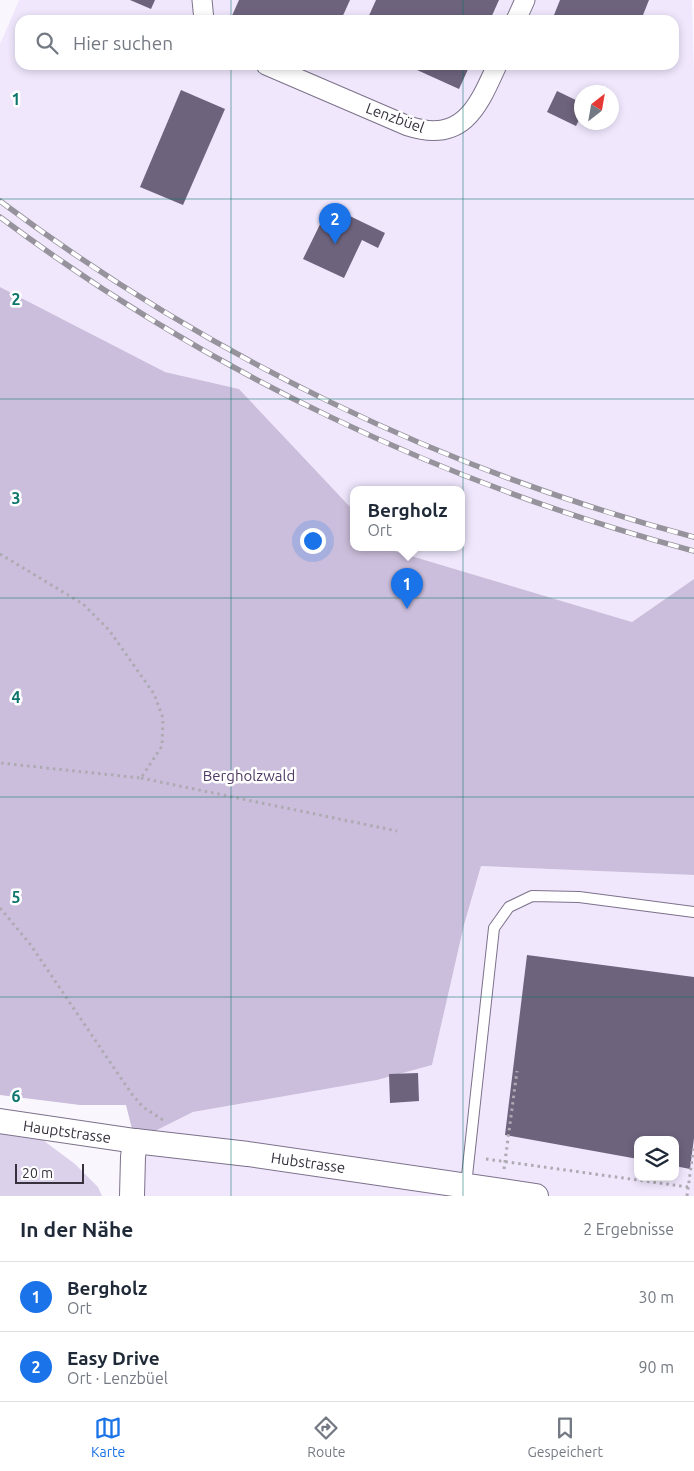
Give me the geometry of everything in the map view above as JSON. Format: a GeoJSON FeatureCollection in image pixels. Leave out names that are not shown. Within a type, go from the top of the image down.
{"type":"FeatureCollection","features":[{"type":"Feature","properties":{"kind":"street"},"geometry":{"type":"LineString","coordinates":[[202,0],[202,15]]}},
{"type":"Feature","properties":{"kind":"street"},"geometry":{"type":"LineString","coordinates":[[518,15],[525,0]]}},
{"type":"Feature","properties":{"kind":"street","name":"Lenzbüel"},"geometry":{"type":"LineString","coordinates":[[278,70],[408,126],[430,131],[442,130],[453,126],[470,115],[482,98],[494,70]]}},
{"type":"Feature","properties":{"kind":"street","name":"Hauptstrasse"},"geometry":{"type":"LineString","coordinates":[[0,1122],[134,1141]]}},
{"type":"Feature","properties":{"kind":"street"},"geometry":{"type":"LineString","coordinates":[[132,1196],[134,1141]]}},
{"type":"Feature","properties":{"kind":"street","name":"Hubstrasse"},"geometry":{"type":"LineString","coordinates":[[134,1141],[248,1154],[440,1189],[466,1185],[536,1196]]}},
{"type":"Feature","properties":{"kind":"lane"},"geometry":{"type":"LineString","coordinates":[[466,1185],[494,928],[509,907],[532,896],[578,897],[694,912]]}},
{"type":"Feature","properties":{"kind":"path"},"geometry":{"type":"LineString","coordinates":[[0,554],[83,604],[109,630],[154,694],[163,718],[162,746],[142,778]]}},
{"type":"Feature","properties":{"kind":"path"},"geometry":{"type":"LineString","coordinates":[[0,763],[142,778],[397,831]]}},
{"type":"Feature","properties":{"kind":"path"},"geometry":{"type":"LineString","coordinates":[[0,908],[30,944],[131,1093],[143,1107],[169,1125]]}},
{"type":"Feature","properties":{"kind":"path"},"geometry":{"type":"LineString","coordinates":[[503,1176],[517,1071]]}},
{"type":"Feature","properties":{"kind":"path"},"geometry":{"type":"LineString","coordinates":[[687,1196],[694,1146]]}},
{"type":"Feature","properties":{"kind":"path"},"geometry":{"type":"LineString","coordinates":[[469,1157],[688,1188]]}},
{"type":"Feature","properties":{"kind":"shaded area"},"geometry":{"type":"Polygon","coordinates":[[[19,0],[692,0],[694,74],[694,579],[632,622],[394,551],[465,551],[465,486],[350,486],[350,507],[239,389],[165,372],[0,287],[0,44],[19,0]]]}},
{"type":"Feature","properties":{"kind":"shaded area"},"geometry":{"type":"Polygon","coordinates":[[[481,866],[694,875],[694,1196],[132,1196],[135,1141],[193,1112],[377,1080],[432,1065],[464,925],[481,866]]]}},
{"type":"Feature","properties":{"kind":"shaded area"},"geometry":{"type":"Polygon","coordinates":[[[0,1121],[24,1126],[75,1164],[98,1187],[102,1196],[0,1196],[0,1121]]]}},
{"type":"Feature","properties":{"kind":"green space","name":"Bergholzwald"},"geometry":{"type":"Polygon","coordinates":[[[0,287],[165,372],[239,389],[350,507],[350,551],[394,551],[632,622],[694,579],[694,875],[481,866],[464,925],[432,1065],[377,1080],[193,1112],[135,1141],[126,1105],[80,1105],[0,1095],[0,287]]]}},
{"type":"Feature","properties":{"kind":"building"},"geometry":{"type":"Polygon","coordinates":[[[130,0],[155,0],[151,9],[130,0]]]}},
{"type":"Feature","properties":{"kind":"building"},"geometry":{"type":"Polygon","coordinates":[[[239,0],[350,0],[343,15],[232,15],[239,0]]]}},
{"type":"Feature","properties":{"kind":"building"},"geometry":{"type":"Polygon","coordinates":[[[376,0],[499,0],[492,15],[369,15],[376,0]]]}},
{"type":"Feature","properties":{"kind":"building"},"geometry":{"type":"Polygon","coordinates":[[[560,0],[649,0],[643,15],[554,15],[560,0]]]}},
{"type":"Feature","properties":{"kind":"building"},"geometry":{"type":"Polygon","coordinates":[[[417,70],[468,70],[459,89],[417,70]]]}},
{"type":"Feature","properties":{"kind":"building"},"geometry":{"type":"Polygon","coordinates":[[[181,90],[225,109],[183,205],[140,187],[181,90]]]}},
{"type":"Feature","properties":{"kind":"building"},"geometry":{"type":"Polygon","coordinates":[[[557,91],[574,99],[574,125],[547,112],[557,91]]]}},
{"type":"Feature","properties":{"kind":"building"},"geometry":{"type":"Polygon","coordinates":[[[329,206],[385,233],[378,248],[362,240],[344,278],[303,259],[329,206]]]}},
{"type":"Feature","properties":{"kind":"building"},"geometry":{"type":"Polygon","coordinates":[[[527,955],[694,977],[694,1138],[690,1169],[679,1167],[679,1136],[634,1136],[634,1158],[505,1135],[527,955]]]}},
{"type":"Feature","properties":{"kind":"building"},"geometry":{"type":"Polygon","coordinates":[[[418,1073],[419,1101],[390,1103],[389,1074],[418,1073]]]}},
{"type":"Feature","properties":{"kind":"railway"},"geometry":{"type":"LineString","coordinates":[[0,201],[79,257],[161,310],[245,358],[331,402],[419,443],[509,478],[601,510],[694,537]]}},
{"type":"Feature","properties":{"kind":"railway"},"geometry":{"type":"LineString","coordinates":[[0,217],[79,273],[161,325],[245,373],[331,417],[420,457],[510,493],[601,524],[694,551]]}},
{"type":"Feature","properties":{"kind":"place","name":"Easy Drive"},"geometry":{"type":"Point","coordinates":[335,244]}},
{"type":"Feature","properties":{"kind":"place","name":"Bergholz"},"geometry":{"type":"Point","coordinates":[407,609]}}]}
